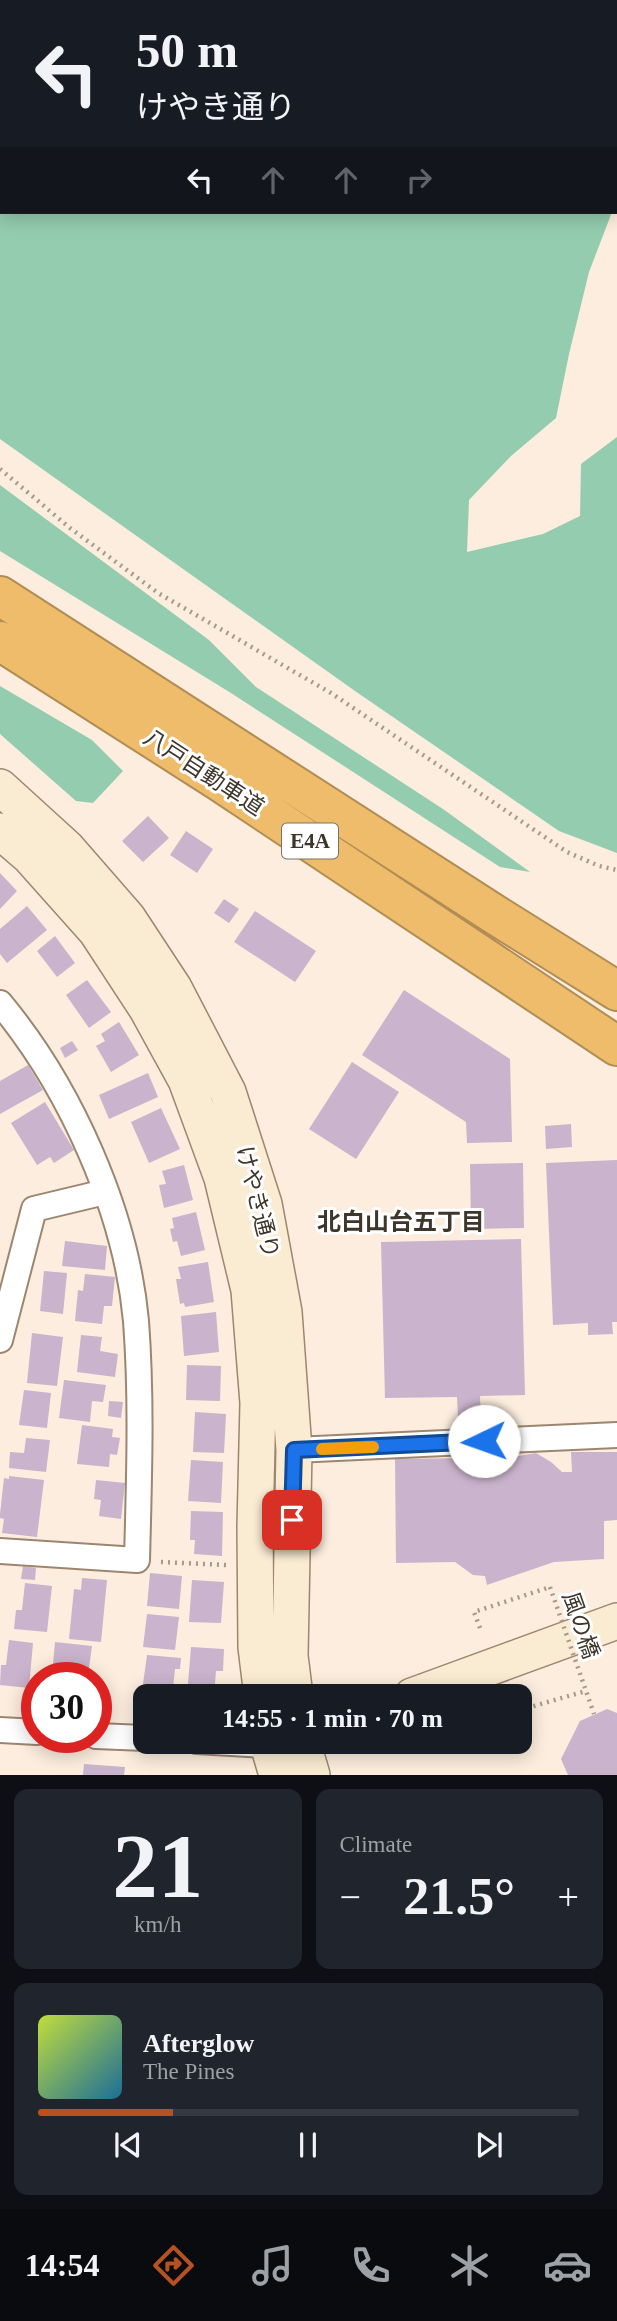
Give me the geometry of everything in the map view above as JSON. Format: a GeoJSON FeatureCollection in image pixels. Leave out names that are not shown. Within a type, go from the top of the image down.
{"type":"FeatureCollection","features":[{"type":"Feature","properties":{"kind":"highway","name":"八戸自動車道"},"geometry":{"type":"LineString","coordinates":[[0,596],[494,914],[617,990]]}},
{"type":"Feature","properties":{"kind":"highway","name":"八戸自動車道"},"geometry":{"type":"LineString","coordinates":[[0,641],[219,781],[617,1046]]}},
{"type":"Feature","properties":{"kind":"street","name":"けやき通り"},"geometry":{"type":"LineString","coordinates":[[0,787],[67,848],[128,918],[174,988],[228,1092],[264,1204],[284,1312],[294,1450],[290,1656],[294,1684]]}},
{"type":"Feature","properties":{"kind":"street","name":"けやき通り"},"geometry":{"type":"LineString","coordinates":[[0,831],[30,857],[96,931],[147,1009],[186,1080],[222,1178],[249,1290],[258,1403],[256,1634],[261,1684]]}},
{"type":"Feature","properties":{"kind":"street"},"geometry":{"type":"LineString","coordinates":[[0,1003],[18,1024],[51,1075],[84,1137],[125,1254],[136,1319],[139,1464],[137,1560],[0,1551]]}},
{"type":"Feature","properties":{"kind":"street"},"geometry":{"type":"LineString","coordinates":[[0,1340],[34,1209],[105,1192]]}},
{"type":"Feature","properties":{"kind":"street"},"geometry":{"type":"LineString","coordinates":[[294,1450],[617,1435]]}},
{"type":"Feature","properties":{"kind":"street"},"geometry":{"type":"LineString","coordinates":[[445,1684],[617,1621]]}},
{"type":"Feature","properties":{"kind":"street"},"geometry":{"type":"LineString","coordinates":[[0,1730],[21,1731]]}},
{"type":"Feature","properties":{"kind":"street"},"geometry":{"type":"LineString","coordinates":[[112,1737],[133,1738]]}},
{"type":"Feature","properties":{"kind":"street"},"geometry":{"type":"LineString","coordinates":[[306,1754],[312,1775]]}},
{"type":"Feature","properties":{"kind":"path"},"geometry":{"type":"LineString","coordinates":[[0,469],[70,528],[158,593],[331,692],[567,852],[599,866],[617,870]]}},
{"type":"Feature","properties":{"kind":"path"},"geometry":{"type":"LineString","coordinates":[[137,1560],[230,1565]]}},
{"type":"Feature","properties":{"kind":"path","name":"風の橋"},"geometry":{"type":"LineString","coordinates":[[480,1628],[474,1612],[550,1587],[594,1714]]}},
{"type":"Feature","properties":{"kind":"path"},"geometry":{"type":"LineString","coordinates":[[532,1707],[586,1691]]}},
{"type":"Feature","properties":{"kind":"green space"},"geometry":{"type":"Polygon","coordinates":[[[0,214],[611,214],[589,272],[556,418],[511,456],[469,500],[467,552],[543,534],[580,516],[581,464],[617,437],[617,853],[559,831],[355,691],[0,439],[0,214]]]}},
{"type":"Feature","properties":{"kind":"green space"},"geometry":{"type":"Polygon","coordinates":[[[0,485],[209,640],[256,687],[443,809],[530,872],[500,867],[231,693],[0,551],[0,485]]]}},
{"type":"Feature","properties":{"kind":"green space"},"geometry":{"type":"Polygon","coordinates":[[[0,686],[92,740],[123,771],[93,803],[76,801],[0,734],[0,686]]]}},
{"type":"Feature","properties":{"kind":"building"},"geometry":{"type":"Polygon","coordinates":[[[148,816],[169,838],[143,862],[122,841],[148,816]]]}},
{"type":"Feature","properties":{"kind":"building"},"geometry":{"type":"Polygon","coordinates":[[[186,831],[213,849],[197,873],[170,855],[186,831]]]}},
{"type":"Feature","properties":{"kind":"building"},"geometry":{"type":"Polygon","coordinates":[[[0,873],[17,891],[0,909],[0,873]]]}},
{"type":"Feature","properties":{"kind":"building"},"geometry":{"type":"Polygon","coordinates":[[[224,899],[239,909],[229,923],[214,913],[224,899]]]}},
{"type":"Feature","properties":{"kind":"building"},"geometry":{"type":"Polygon","coordinates":[[[27,906],[47,930],[7,963],[0,954],[0,929],[27,906]]]}},
{"type":"Feature","properties":{"kind":"building"},"geometry":{"type":"Polygon","coordinates":[[[255,911],[316,951],[295,982],[234,942],[255,911]]]}},
{"type":"Feature","properties":{"kind":"building"},"geometry":{"type":"Polygon","coordinates":[[[55,936],[75,963],[57,977],[37,951],[55,936]]]}},
{"type":"Feature","properties":{"kind":"building"},"geometry":{"type":"Polygon","coordinates":[[[87,980],[111,1012],[89,1028],[66,995],[87,980]]]}},
{"type":"Feature","properties":{"kind":"building"},"geometry":{"type":"Polygon","coordinates":[[[404,990],[510,1059],[512,1142],[467,1143],[466,1122],[362,1055],[404,990]]]}},
{"type":"Feature","properties":{"kind":"building"},"geometry":{"type":"Polygon","coordinates":[[[119,1022],[139,1055],[111,1072],[96,1046],[105,1041],[101,1034],[119,1022]]]}},
{"type":"Feature","properties":{"kind":"building"},"geometry":{"type":"Polygon","coordinates":[[[72,1041],[78,1050],[65,1058],[60,1048],[72,1041]]]}},
{"type":"Feature","properties":{"kind":"building"},"geometry":{"type":"Polygon","coordinates":[[[352,1062],[399,1092],[356,1159],[309,1129],[352,1062]]]}},
{"type":"Feature","properties":{"kind":"building"},"geometry":{"type":"Polygon","coordinates":[[[28,1065],[43,1090],[0,1114],[0,1081],[28,1065]]]}},
{"type":"Feature","properties":{"kind":"building"},"geometry":{"type":"Polygon","coordinates":[[[148,1073],[158,1097],[109,1119],[99,1095],[148,1073]]]}},
{"type":"Feature","properties":{"kind":"building"},"geometry":{"type":"Polygon","coordinates":[[[45,1102],[74,1150],[54,1163],[50,1157],[37,1165],[11,1123],[45,1102]]]}},
{"type":"Feature","properties":{"kind":"building"},"geometry":{"type":"Polygon","coordinates":[[[161,1108],[180,1149],[149,1163],[131,1122],[161,1108]]]}},
{"type":"Feature","properties":{"kind":"building"},"geometry":{"type":"Polygon","coordinates":[[[571,1124],[572,1147],[546,1149],[545,1126],[571,1124]]]}},
{"type":"Feature","properties":{"kind":"building"},"geometry":{"type":"Polygon","coordinates":[[[617,1160],[617,1322],[612,1322],[613,1334],[588,1335],[588,1323],[553,1325],[546,1163],[617,1160]]]}},
{"type":"Feature","properties":{"kind":"building"},"geometry":{"type":"Polygon","coordinates":[[[523,1163],[524,1228],[471,1229],[470,1164],[523,1163]]]}},
{"type":"Feature","properties":{"kind":"building"},"geometry":{"type":"Polygon","coordinates":[[[184,1165],[193,1200],[164,1208],[159,1185],[166,1184],[162,1171],[184,1165]]]}},
{"type":"Feature","properties":{"kind":"building"},"geometry":{"type":"Polygon","coordinates":[[[196,1212],[205,1250],[181,1256],[177,1241],[173,1242],[170,1229],[174,1228],[172,1218],[196,1212]]]}},
{"type":"Feature","properties":{"kind":"building"},"geometry":{"type":"Polygon","coordinates":[[[521,1239],[525,1395],[480,1396],[481,1417],[458,1418],[457,1397],[385,1398],[381,1242],[521,1239]]]}},
{"type":"Feature","properties":{"kind":"building"},"geometry":{"type":"Polygon","coordinates":[[[65,1241],[107,1246],[105,1270],[62,1266],[65,1241]]]}},
{"type":"Feature","properties":{"kind":"building"},"geometry":{"type":"Polygon","coordinates":[[[208,1262],[214,1302],[185,1307],[184,1303],[180,1304],[176,1279],[181,1279],[178,1267],[208,1262]]]}},
{"type":"Feature","properties":{"kind":"building"},"geometry":{"type":"Polygon","coordinates":[[[44,1271],[67,1273],[63,1314],[40,1311],[44,1271]]]}},
{"type":"Feature","properties":{"kind":"building"},"geometry":{"type":"Polygon","coordinates":[[[85,1274],[115,1277],[112,1306],[104,1306],[102,1324],[75,1321],[78,1290],[83,1291],[85,1274]]]}},
{"type":"Feature","properties":{"kind":"building"},"geometry":{"type":"Polygon","coordinates":[[[216,1312],[219,1352],[184,1356],[181,1316],[216,1312]]]}},
{"type":"Feature","properties":{"kind":"building"},"geometry":{"type":"Polygon","coordinates":[[[32,1333],[63,1337],[57,1386],[27,1383],[32,1333]]]}},
{"type":"Feature","properties":{"kind":"building"},"geometry":{"type":"Polygon","coordinates":[[[81,1335],[102,1337],[100,1351],[118,1354],[115,1377],[77,1372],[81,1335]]]}},
{"type":"Feature","properties":{"kind":"building"},"geometry":{"type":"Polygon","coordinates":[[[187,1365],[221,1366],[220,1401],[186,1400],[187,1365]]]}},
{"type":"Feature","properties":{"kind":"building"},"geometry":{"type":"Polygon","coordinates":[[[64,1380],[106,1385],[103,1402],[92,1401],[90,1422],[59,1418],[64,1380]]]}},
{"type":"Feature","properties":{"kind":"building"},"geometry":{"type":"Polygon","coordinates":[[[24,1390],[51,1393],[47,1428],[19,1425],[24,1390]]]}},
{"type":"Feature","properties":{"kind":"building"},"geometry":{"type":"Polygon","coordinates":[[[109,1401],[123,1402],[121,1418],[108,1416],[109,1401]]]}},
{"type":"Feature","properties":{"kind":"building"},"geometry":{"type":"Polygon","coordinates":[[[195,1412],[226,1414],[224,1453],[193,1452],[195,1412]]]}},
{"type":"Feature","properties":{"kind":"building"},"geometry":{"type":"Polygon","coordinates":[[[82,1425],[113,1429],[112,1437],[120,1438],[117,1455],[110,1454],[109,1467],[77,1464],[82,1425]]]}},
{"type":"Feature","properties":{"kind":"building"},"geometry":{"type":"Polygon","coordinates":[[[26,1438],[50,1440],[46,1472],[9,1468],[10,1452],[24,1453],[26,1438]]]}},
{"type":"Feature","properties":{"kind":"building"},"geometry":{"type":"Polygon","coordinates":[[[571,1452],[617,1452],[617,1520],[604,1521],[604,1559],[554,1562],[487,1585],[485,1576],[473,1575],[455,1562],[396,1563],[395,1459],[467,1458],[467,1471],[479,1471],[495,1460],[536,1453],[562,1472],[572,1472],[571,1452]]]}},
{"type":"Feature","properties":{"kind":"building"},"geometry":{"type":"Polygon","coordinates":[[[191,1460],[223,1462],[221,1503],[188,1501],[191,1460]]]}},
{"type":"Feature","properties":{"kind":"building"},"geometry":{"type":"Polygon","coordinates":[[[9,1476],[44,1480],[37,1537],[2,1533],[4,1519],[0,1518],[0,1514],[4,1478],[9,1479],[9,1476]]]}},
{"type":"Feature","properties":{"kind":"building"},"geometry":{"type":"Polygon","coordinates":[[[96,1480],[125,1483],[121,1519],[99,1516],[101,1500],[94,1499],[96,1480]]]}},
{"type":"Feature","properties":{"kind":"building"},"geometry":{"type":"Polygon","coordinates":[[[191,1511],[223,1512],[222,1556],[194,1554],[195,1540],[190,1540],[191,1511]]]}},
{"type":"Feature","properties":{"kind":"building"},"geometry":{"type":"Polygon","coordinates":[[[23,1566],[36,1568],[35,1580],[21,1579],[23,1566]]]}},
{"type":"Feature","properties":{"kind":"building"},"geometry":{"type":"Polygon","coordinates":[[[150,1573],[182,1576],[179,1609],[147,1606],[150,1573]]]}},
{"type":"Feature","properties":{"kind":"building"},"geometry":{"type":"Polygon","coordinates":[[[82,1578],[107,1580],[101,1642],[69,1639],[74,1589],[81,1590],[82,1578]]]}},
{"type":"Feature","properties":{"kind":"building"},"geometry":{"type":"Polygon","coordinates":[[[192,1580],[224,1582],[221,1623],[189,1622],[192,1580]]]}},
{"type":"Feature","properties":{"kind":"building"},"geometry":{"type":"Polygon","coordinates":[[[25,1583],[52,1586],[47,1632],[14,1629],[16,1610],[22,1610],[25,1583]]]}},
{"type":"Feature","properties":{"kind":"building"},"geometry":{"type":"Polygon","coordinates":[[[147,1614],[179,1617],[175,1650],[143,1647],[147,1614]]]}},
{"type":"Feature","properties":{"kind":"building"},"geometry":{"type":"Polygon","coordinates":[[[9,1640],[33,1643],[31,1662],[21,1662],[21,1687],[0,1685],[1,1665],[6,1665],[9,1640]]]}},
{"type":"Feature","properties":{"kind":"building"},"geometry":{"type":"Polygon","coordinates":[[[55,1642],[92,1646],[90,1662],[53,1662],[55,1642]]]}},
{"type":"Feature","properties":{"kind":"building"},"geometry":{"type":"Polygon","coordinates":[[[191,1647],[224,1649],[223,1671],[216,1671],[215,1684],[188,1684],[191,1647]]]}},
{"type":"Feature","properties":{"kind":"building"},"geometry":{"type":"Polygon","coordinates":[[[147,1655],[181,1658],[180,1669],[175,1669],[173,1684],[143,1684],[147,1655]]]}},
{"type":"Feature","properties":{"kind":"building"},"geometry":{"type":"Polygon","coordinates":[[[607,1709],[617,1713],[617,1775],[568,1775],[561,1759],[580,1721],[607,1709]]]}},
{"type":"Feature","properties":{"kind":"building"},"geometry":{"type":"Polygon","coordinates":[[[84,1764],[125,1767],[124,1775],[83,1775],[84,1764]]]}},
{"type":"Feature","properties":{"kind":"slow traffic"},"geometry":{"type":"LineString","coordinates":[[322,1449],[373,1447]]}},
{"type":"Feature","properties":{"kind":"district","name":"北白山台五丁目"},"geometry":{"type":"Point","coordinates":[401,1222]}},
{"type":"Feature","properties":{"kind":"route"},"geometry":{"type":"LineString","coordinates":[[292,1520],[294,1450],[484,1441]]}}]}
